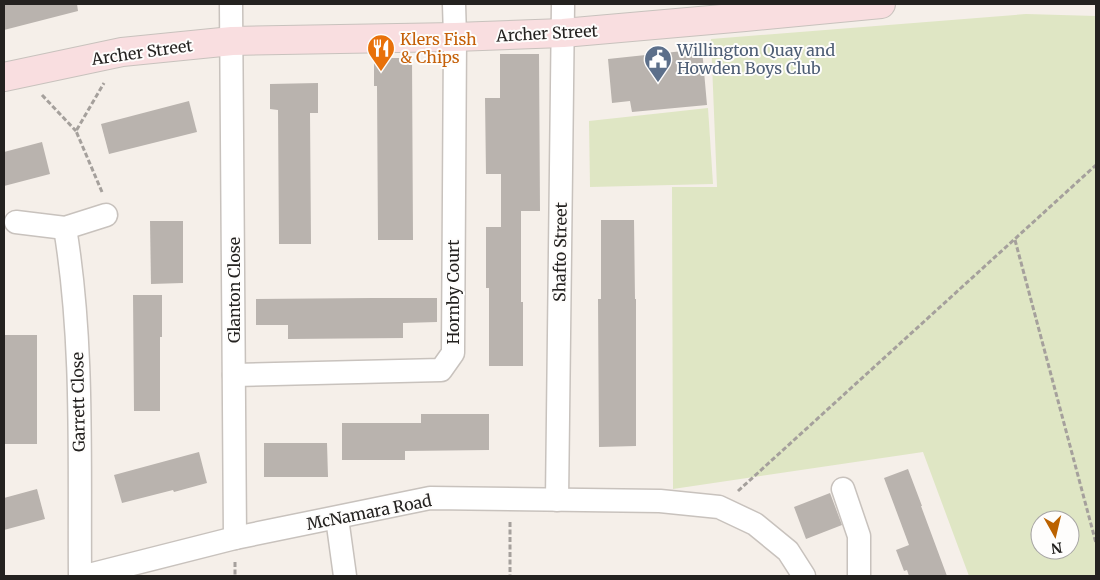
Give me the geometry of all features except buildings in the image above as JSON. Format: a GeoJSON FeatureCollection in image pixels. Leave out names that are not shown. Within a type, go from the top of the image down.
{"type":"FeatureCollection","features":[{"type":"Feature","properties":{"kind":"main road","name":"Archer Street"},"geometry":{"type":"LineString","coordinates":[[12,75],[122,52],[232,41],[563,33],[881,4]]}},
{"type":"Feature","properties":{"kind":"street"},"geometry":{"type":"LineString","coordinates":[[231,4],[232,41]]}},
{"type":"Feature","properties":{"kind":"street","name":"Hornby Court"},"geometry":{"type":"LineString","coordinates":[[234,375],[441,370],[453,353],[454,4]]}},
{"type":"Feature","properties":{"kind":"street","name":"Shafto Street"},"geometry":{"type":"LineString","coordinates":[[557,500],[563,4]]}},
{"type":"Feature","properties":{"kind":"street","name":"Glanton Close"},"geometry":{"type":"LineString","coordinates":[[232,41],[235,538]]}},
{"type":"Feature","properties":{"kind":"street"},"geometry":{"type":"LineString","coordinates":[[16,222],[64,228],[106,215]]}},
{"type":"Feature","properties":{"kind":"street","name":"Garrett Close"},"geometry":{"type":"LineString","coordinates":[[64,228],[74,307],[79,384],[80,576]]}},
{"type":"Feature","properties":{"kind":"street"},"geometry":{"type":"LineString","coordinates":[[843,489],[859,536],[859,576]]}},
{"type":"Feature","properties":{"kind":"street","name":"McNamara Road"},"geometry":{"type":"LineString","coordinates":[[85,576],[235,538],[430,498],[660,501],[719,507],[755,524],[788,550],[804,576]]}},
{"type":"Feature","properties":{"kind":"street"},"geometry":{"type":"LineString","coordinates":[[338,518],[345,576]]}},
{"type":"Feature","properties":{"kind":"path"},"geometry":{"type":"LineString","coordinates":[[76,130],[122,52]]}},
{"type":"Feature","properties":{"kind":"path"},"geometry":{"type":"LineString","coordinates":[[12,75],[76,130],[102,193]]}},
{"type":"Feature","properties":{"kind":"path"},"geometry":{"type":"LineString","coordinates":[[719,507],[1096,165]]}},
{"type":"Feature","properties":{"kind":"path"},"geometry":{"type":"LineString","coordinates":[[1015,240],[1096,542]]}},
{"type":"Feature","properties":{"kind":"path"},"geometry":{"type":"LineString","coordinates":[[510,499],[510,576]]}},
{"type":"Feature","properties":{"kind":"green space"},"geometry":{"type":"Polygon","coordinates":[[[1026,14],[1096,16],[1096,576],[969,576],[923,452],[673,489],[672,187],[717,187],[711,39],[1026,14]]]}},
{"type":"Feature","properties":{"kind":"green space"},"geometry":{"type":"Polygon","coordinates":[[[708,108],[713,184],[590,187],[589,121],[708,108]]]}},
{"type":"Feature","properties":{"kind":"place","name":"Klers Fish & Chips"},"geometry":{"type":"Point","coordinates":[381,72]}},
{"type":"Feature","properties":{"kind":"place","name":"Willington Quay and Howden Boys Club"},"geometry":{"type":"Point","coordinates":[658,83]}}]}
